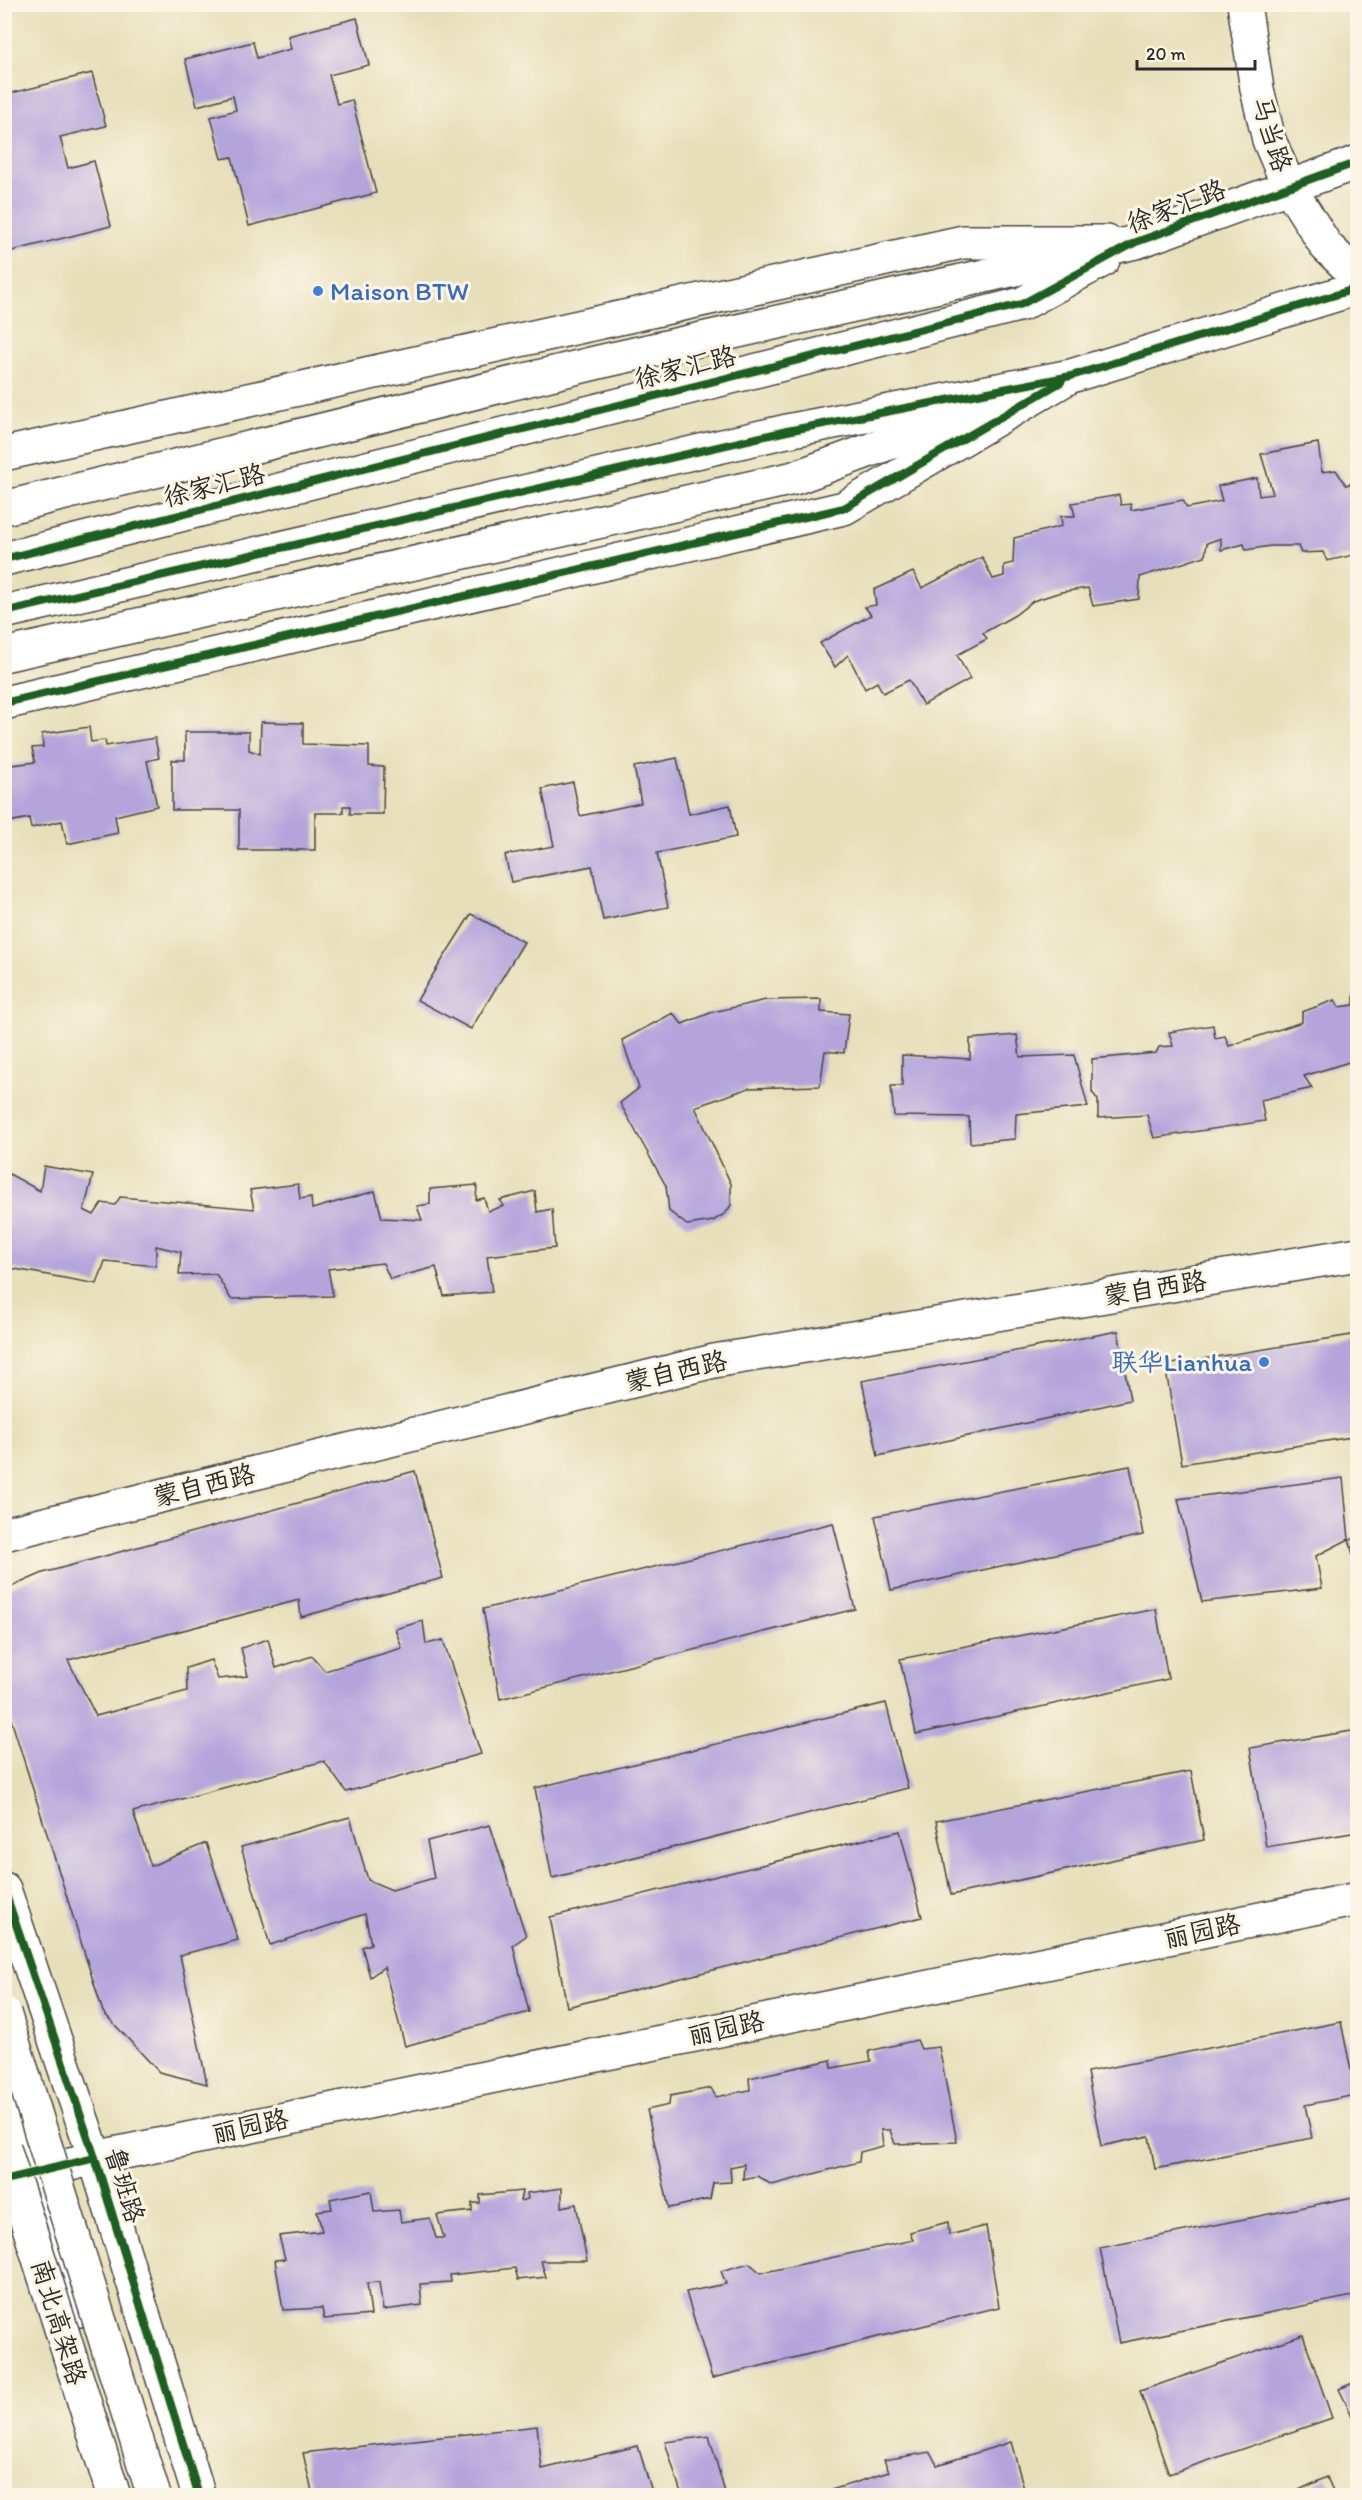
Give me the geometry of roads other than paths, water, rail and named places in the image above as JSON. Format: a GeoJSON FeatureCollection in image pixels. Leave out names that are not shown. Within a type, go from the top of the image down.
{"type":"FeatureCollection","features":[{"type":"Feature","properties":{"kind":"main road","name":"马当路"},"geometry":{"type":"LineString","coordinates":[[1244,4],[1257,88],[1269,140],[1289,187],[1326,246],[1358,277]]}},
{"type":"Feature","properties":{"kind":"main road","name":"徐家汇路"},"geometry":{"type":"LineString","coordinates":[[4,508],[599,362],[1136,242],[1358,162]]}},
{"type":"Feature","properties":{"kind":"main road"},"geometry":{"type":"LineString","coordinates":[[4,454],[963,242],[1136,242]]}},
{"type":"Feature","properties":{"kind":"main road","name":"徐家汇路"},"geometry":{"type":"LineString","coordinates":[[4,560],[1022,304],[1136,242]]}},
{"type":"Feature","properties":{"kind":"main road"},"geometry":{"type":"LineString","coordinates":[[4,655],[794,478],[1071,376],[1358,288]]}},
{"type":"Feature","properties":{"kind":"main road"},"geometry":{"type":"LineString","coordinates":[[4,612],[787,431],[1071,376]]}},
{"type":"Feature","properties":{"kind":"main road"},"geometry":{"type":"LineString","coordinates":[[4,703],[844,508],[1071,376]]}},
{"type":"Feature","properties":{"kind":"main road","name":"蒙自西路"},"geometry":{"type":"LineString","coordinates":[[4,1534],[714,1360],[1358,1254]]}},
{"type":"Feature","properties":{"kind":"main road","name":"鲁班路"},"geometry":{"type":"LineString","coordinates":[[4,1889],[95,2158],[199,2496]]}},
{"type":"Feature","properties":{"kind":"main road","name":"丽园路"},"geometry":{"type":"LineString","coordinates":[[19,2173],[1358,1899]]}},
{"type":"Feature","properties":{"kind":"main road"},"geometry":{"type":"LineString","coordinates":[[4,2013],[154,2496]]}},
{"type":"Feature","properties":{"kind":"main road"},"geometry":{"type":"LineString","coordinates":[[4,2078],[19,2173],[145,2496]]}},
{"type":"Feature","properties":{"kind":"main road","name":"南北高架路"},"geometry":{"type":"LineString","coordinates":[[4,2148],[114,2496]]}},
{"type":"Feature","properties":{"kind":"place","name":"Maison BTW"},"geometry":{"type":"Point","coordinates":[318,291]}},
{"type":"Feature","properties":{"kind":"place","name":"联华Lianhua"},"geometry":{"type":"Point","coordinates":[1264,1362]}}]}
